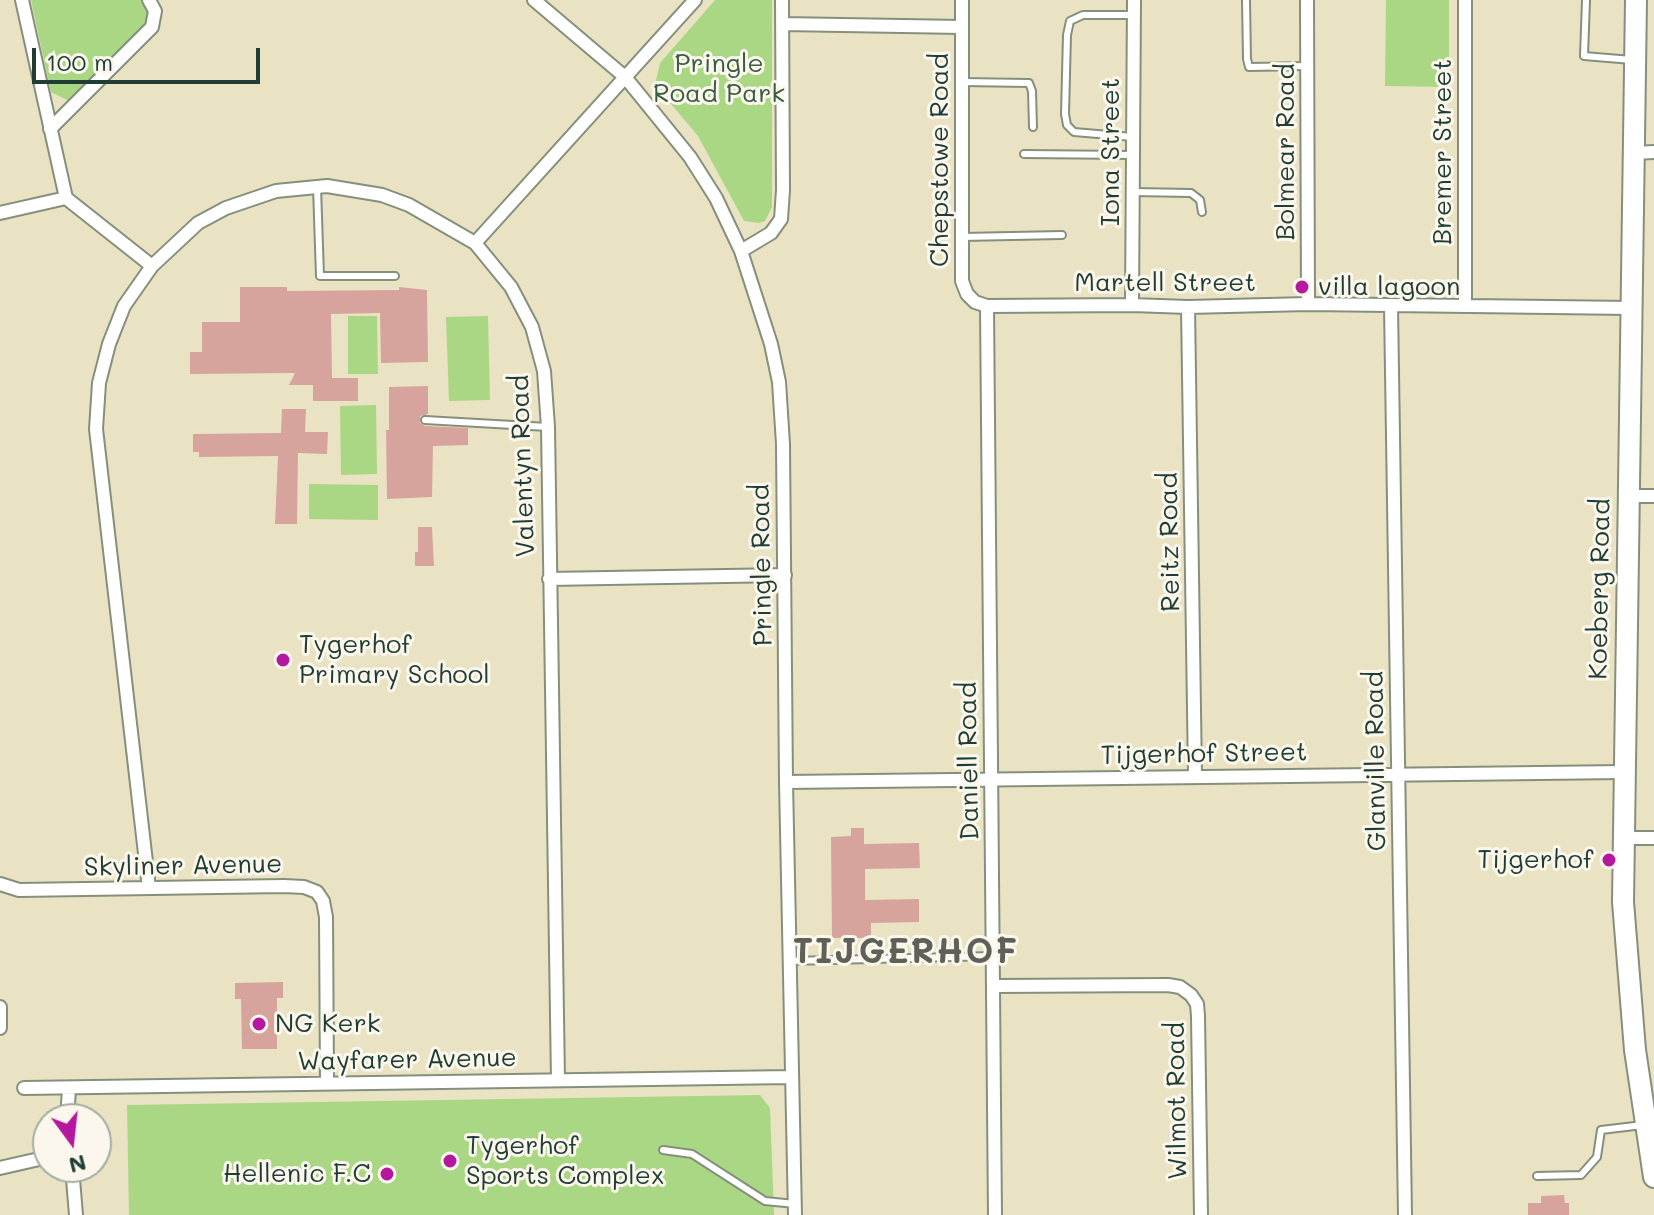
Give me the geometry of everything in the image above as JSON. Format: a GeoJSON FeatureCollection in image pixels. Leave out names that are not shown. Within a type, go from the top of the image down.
{"type":"FeatureCollection","features":[{"type":"Feature","properties":{"kind":"main road","name":"Koeberg Road"},"geometry":{"type":"LineString","coordinates":[[1636,0],[1635,60],[1644,152],[1631,308],[1623,902],[1628,976],[1654,1177]]}},
{"type":"Feature","properties":{"kind":"street"},"geometry":{"type":"LineString","coordinates":[[22,0],[66,198],[152,266]]}},
{"type":"Feature","properties":{"kind":"street"},"geometry":{"type":"LineString","coordinates":[[50,129],[152,27],[156,19],[149,0]]}},
{"type":"Feature","properties":{"kind":"street","name":"Pringle Road"},"geometry":{"type":"LineString","coordinates":[[534,0],[625,77],[690,157],[716,198],[741,251],[762,309],[779,382],[783,444],[795,1210]]}},
{"type":"Feature","properties":{"kind":"street"},"geometry":{"type":"LineString","coordinates":[[475,243],[695,0]]}},
{"type":"Feature","properties":{"kind":"street"},"geometry":{"type":"LineString","coordinates":[[741,251],[771,233],[781,219],[782,0]]}},
{"type":"Feature","properties":{"kind":"street","name":"Chepstowe Road"},"geometry":{"type":"LineString","coordinates":[[962,0],[962,281],[967,294],[975,302],[987,306]]}},
{"type":"Feature","properties":{"kind":"street","name":"Iona Street"},"geometry":{"type":"LineString","coordinates":[[1132,305],[1134,0]]}},
{"type":"Feature","properties":{"kind":"street","name":"Bolmear Road"},"geometry":{"type":"LineString","coordinates":[[1307,0],[1308,304]]}},
{"type":"Feature","properties":{"kind":"street","name":"Bremer Street"},"geometry":{"type":"LineString","coordinates":[[1465,0],[1465,305]]}},
{"type":"Feature","properties":{"kind":"street"},"geometry":{"type":"LineString","coordinates":[[782,24],[962,27]]}},
{"type":"Feature","properties":{"kind":"street","name":"Valentyn Road"},"geometry":{"type":"LineString","coordinates":[[149,888],[96,429],[99,383],[109,344],[124,306],[152,266],[198,223],[226,208],[276,191],[327,186],[382,195],[409,205],[475,243],[511,287],[532,327],[544,371],[548,427],[558,1080]]}},
{"type":"Feature","properties":{"kind":"street"},"geometry":{"type":"LineString","coordinates":[[0,213],[66,198]]}},
{"type":"Feature","properties":{"kind":"street","name":"Martell Street"},"geometry":{"type":"LineString","coordinates":[[987,306],[1308,304],[1631,308]]}},
{"type":"Feature","properties":{"kind":"street","name":"Daniell Road"},"geometry":{"type":"LineString","coordinates":[[987,306],[995,1215]]}},
{"type":"Feature","properties":{"kind":"street","name":"Glanville Road"},"geometry":{"type":"LineString","coordinates":[[1391,306],[1405,1215]]}},
{"type":"Feature","properties":{"kind":"street","name":"Reitz Road"},"geometry":{"type":"LineString","coordinates":[[1188,307],[1195,776]]}},
{"type":"Feature","properties":{"kind":"street"},"geometry":{"type":"LineString","coordinates":[[1628,496],[1654,496]]}},
{"type":"Feature","properties":{"kind":"street"},"geometry":{"type":"LineString","coordinates":[[549,579],[785,575]]}},
{"type":"Feature","properties":{"kind":"street","name":"Tijgerhof Street"},"geometry":{"type":"LineString","coordinates":[[786,782],[1623,772]]}},
{"type":"Feature","properties":{"kind":"street"},"geometry":{"type":"LineString","coordinates":[[1623,838],[1654,838]]}},
{"type":"Feature","properties":{"kind":"street","name":"Skyliner Avenue"},"geometry":{"type":"LineString","coordinates":[[0,884],[19,890],[284,886],[304,887],[317,892],[323,901],[326,917],[327,1083]]}},
{"type":"Feature","properties":{"kind":"street","name":"Wilmot Road"},"geometry":{"type":"LineString","coordinates":[[995,986],[1168,985],[1180,987],[1191,995],[1197,1004],[1198,1016],[1201,1215]]}},
{"type":"Feature","properties":{"kind":"street"},"geometry":{"type":"LineString","coordinates":[[0,1007],[0,1028]]}},
{"type":"Feature","properties":{"kind":"street","name":"Wayfarer Avenue"},"geometry":{"type":"LineString","coordinates":[[24,1088],[791,1077]]}},
{"type":"Feature","properties":{"kind":"street"},"geometry":{"type":"LineString","coordinates":[[68,1103],[69,1089]]}},
{"type":"Feature","properties":{"kind":"street"},"geometry":{"type":"LineString","coordinates":[[0,1168],[32,1161]]}},
{"type":"Feature","properties":{"kind":"street"},"geometry":{"type":"LineString","coordinates":[[73,1183],[76,1215]]}},
{"type":"Feature","properties":{"kind":"lane"},"geometry":{"type":"LineString","coordinates":[[1246,0],[1249,67],[1308,66]]}},
{"type":"Feature","properties":{"kind":"lane"},"geometry":{"type":"LineString","coordinates":[[1586,0],[1584,56],[1635,60]]}},
{"type":"Feature","properties":{"kind":"lane"},"geometry":{"type":"LineString","coordinates":[[1133,15],[1083,15],[1070,21],[1065,114],[1067,125],[1074,132],[1133,137]]}},
{"type":"Feature","properties":{"kind":"lane"},"geometry":{"type":"LineString","coordinates":[[962,82],[1029,83],[1033,127]]}},
{"type":"Feature","properties":{"kind":"lane"},"geometry":{"type":"LineString","coordinates":[[1024,154],[1133,155]]}},
{"type":"Feature","properties":{"kind":"lane"},"geometry":{"type":"LineString","coordinates":[[317,187],[320,276],[395,276]]}},
{"type":"Feature","properties":{"kind":"lane"},"geometry":{"type":"LineString","coordinates":[[1133,192],[1191,193],[1200,200],[1202,212]]}},
{"type":"Feature","properties":{"kind":"lane"},"geometry":{"type":"LineString","coordinates":[[961,237],[1062,235]]}},
{"type":"Feature","properties":{"kind":"lane"},"geometry":{"type":"LineString","coordinates":[[425,420],[548,427]]}},
{"type":"Feature","properties":{"kind":"lane"},"geometry":{"type":"LineString","coordinates":[[789,961],[994,956]]}},
{"type":"Feature","properties":{"kind":"lane"},"geometry":{"type":"LineString","coordinates":[[1537,1176],[1581,1175],[1597,1157],[1601,1130],[1646,1125]]}},
{"type":"Feature","properties":{"kind":"lane"},"geometry":{"type":"LineString","coordinates":[[663,1150],[692,1154],[765,1201],[795,1210]]}},
{"type":"Feature","properties":{"kind":"green space"},"geometry":{"type":"Polygon","coordinates":[[[31,0],[144,0],[150,9],[147,23],[73,98],[67,100],[51,92],[31,0]]]}},
{"type":"Feature","properties":{"kind":"green space","name":"Pringle Road Park"},"geometry":{"type":"Polygon","coordinates":[[[715,0],[772,0],[772,207],[765,221],[759,223],[744,221],[698,136],[655,85],[660,63],[715,0]]]}},
{"type":"Feature","properties":{"kind":"green space"},"geometry":{"type":"Polygon","coordinates":[[[1386,0],[1449,0],[1449,87],[1385,86],[1386,0]]]}},
{"type":"Feature","properties":{"kind":"green space"},"geometry":{"type":"Polygon","coordinates":[[[348,316],[377,316],[378,374],[348,374],[348,316]]]}},
{"type":"Feature","properties":{"kind":"green space"},"geometry":{"type":"Polygon","coordinates":[[[488,316],[490,400],[449,401],[446,317],[488,316]]]}},
{"type":"Feature","properties":{"kind":"green space"},"geometry":{"type":"Polygon","coordinates":[[[376,405],[377,474],[341,475],[340,406],[376,405]]]}},
{"type":"Feature","properties":{"kind":"green space"},"geometry":{"type":"Polygon","coordinates":[[[309,484],[378,485],[378,520],[309,519],[309,484]]]}},
{"type":"Feature","properties":{"kind":"green space","name":"Tygerhof Sports Complex"},"geometry":{"type":"Polygon","coordinates":[[[760,1095],[770,1108],[774,1215],[129,1215],[127,1105],[760,1095]]]}},
{"type":"Feature","properties":{"kind":"building"},"geometry":{"type":"Polygon","coordinates":[[[240,287],[287,287],[287,291],[399,290],[399,287],[427,290],[428,362],[381,363],[380,313],[331,314],[332,378],[358,378],[358,401],[313,401],[313,385],[289,385],[295,373],[190,374],[190,352],[202,352],[202,322],[240,322],[240,287]]]}},
{"type":"Feature","properties":{"kind":"building"},"geometry":{"type":"Polygon","coordinates":[[[428,386],[428,414],[420,416],[420,423],[425,426],[468,428],[468,445],[433,446],[432,497],[387,499],[389,387],[428,386]]]}},
{"type":"Feature","properties":{"kind":"building"},"geometry":{"type":"Polygon","coordinates":[[[282,409],[306,409],[305,432],[328,432],[327,454],[298,453],[297,524],[275,524],[278,456],[199,457],[199,452],[193,452],[193,434],[281,433],[282,409]]]}},
{"type":"Feature","properties":{"kind":"building"},"geometry":{"type":"Polygon","coordinates":[[[418,527],[432,527],[434,566],[415,566],[418,527]]]}},
{"type":"Feature","properties":{"kind":"building"},"geometry":{"type":"Polygon","coordinates":[[[851,828],[864,828],[864,844],[919,843],[920,868],[865,869],[865,900],[919,899],[919,922],[871,923],[871,938],[832,938],[831,837],[851,836],[851,828]]]}},
{"type":"Feature","properties":{"kind":"building","name":"NG Kerk"},"geometry":{"type":"Polygon","coordinates":[[[283,982],[283,998],[277,998],[277,1049],[242,1049],[241,999],[235,999],[235,983],[283,982]]]}},
{"type":"Feature","properties":{"kind":"building"},"geometry":{"type":"Polygon","coordinates":[[[1564,1195],[1565,1203],[1569,1203],[1569,1215],[1528,1215],[1528,1203],[1541,1203],[1541,1196],[1564,1195]]]}},
{"type":"Feature","properties":{"kind":"place","name":"villa lagoon"},"geometry":{"type":"Point","coordinates":[1302,287]}},
{"type":"Feature","properties":{"kind":"place","name":"Tygerhof Primary School"},"geometry":{"type":"Point","coordinates":[283,660]}},
{"type":"Feature","properties":{"kind":"place","name":"Tijgerhof"},"geometry":{"type":"Point","coordinates":[1609,860]}},
{"type":"Feature","properties":{"kind":"place","name":"NG Kerk"},"geometry":{"type":"Point","coordinates":[259,1024]}},
{"type":"Feature","properties":{"kind":"place","name":"Tygerhof Sports Complex"},"geometry":{"type":"Point","coordinates":[450,1161]}},
{"type":"Feature","properties":{"kind":"place","name":"Hellenic F.C"},"geometry":{"type":"Point","coordinates":[387,1174]}},
{"type":"Feature","properties":{"kind":"district","name":"TIJGERHOF"},"geometry":{"type":"Point","coordinates":[906,953]}}]}
